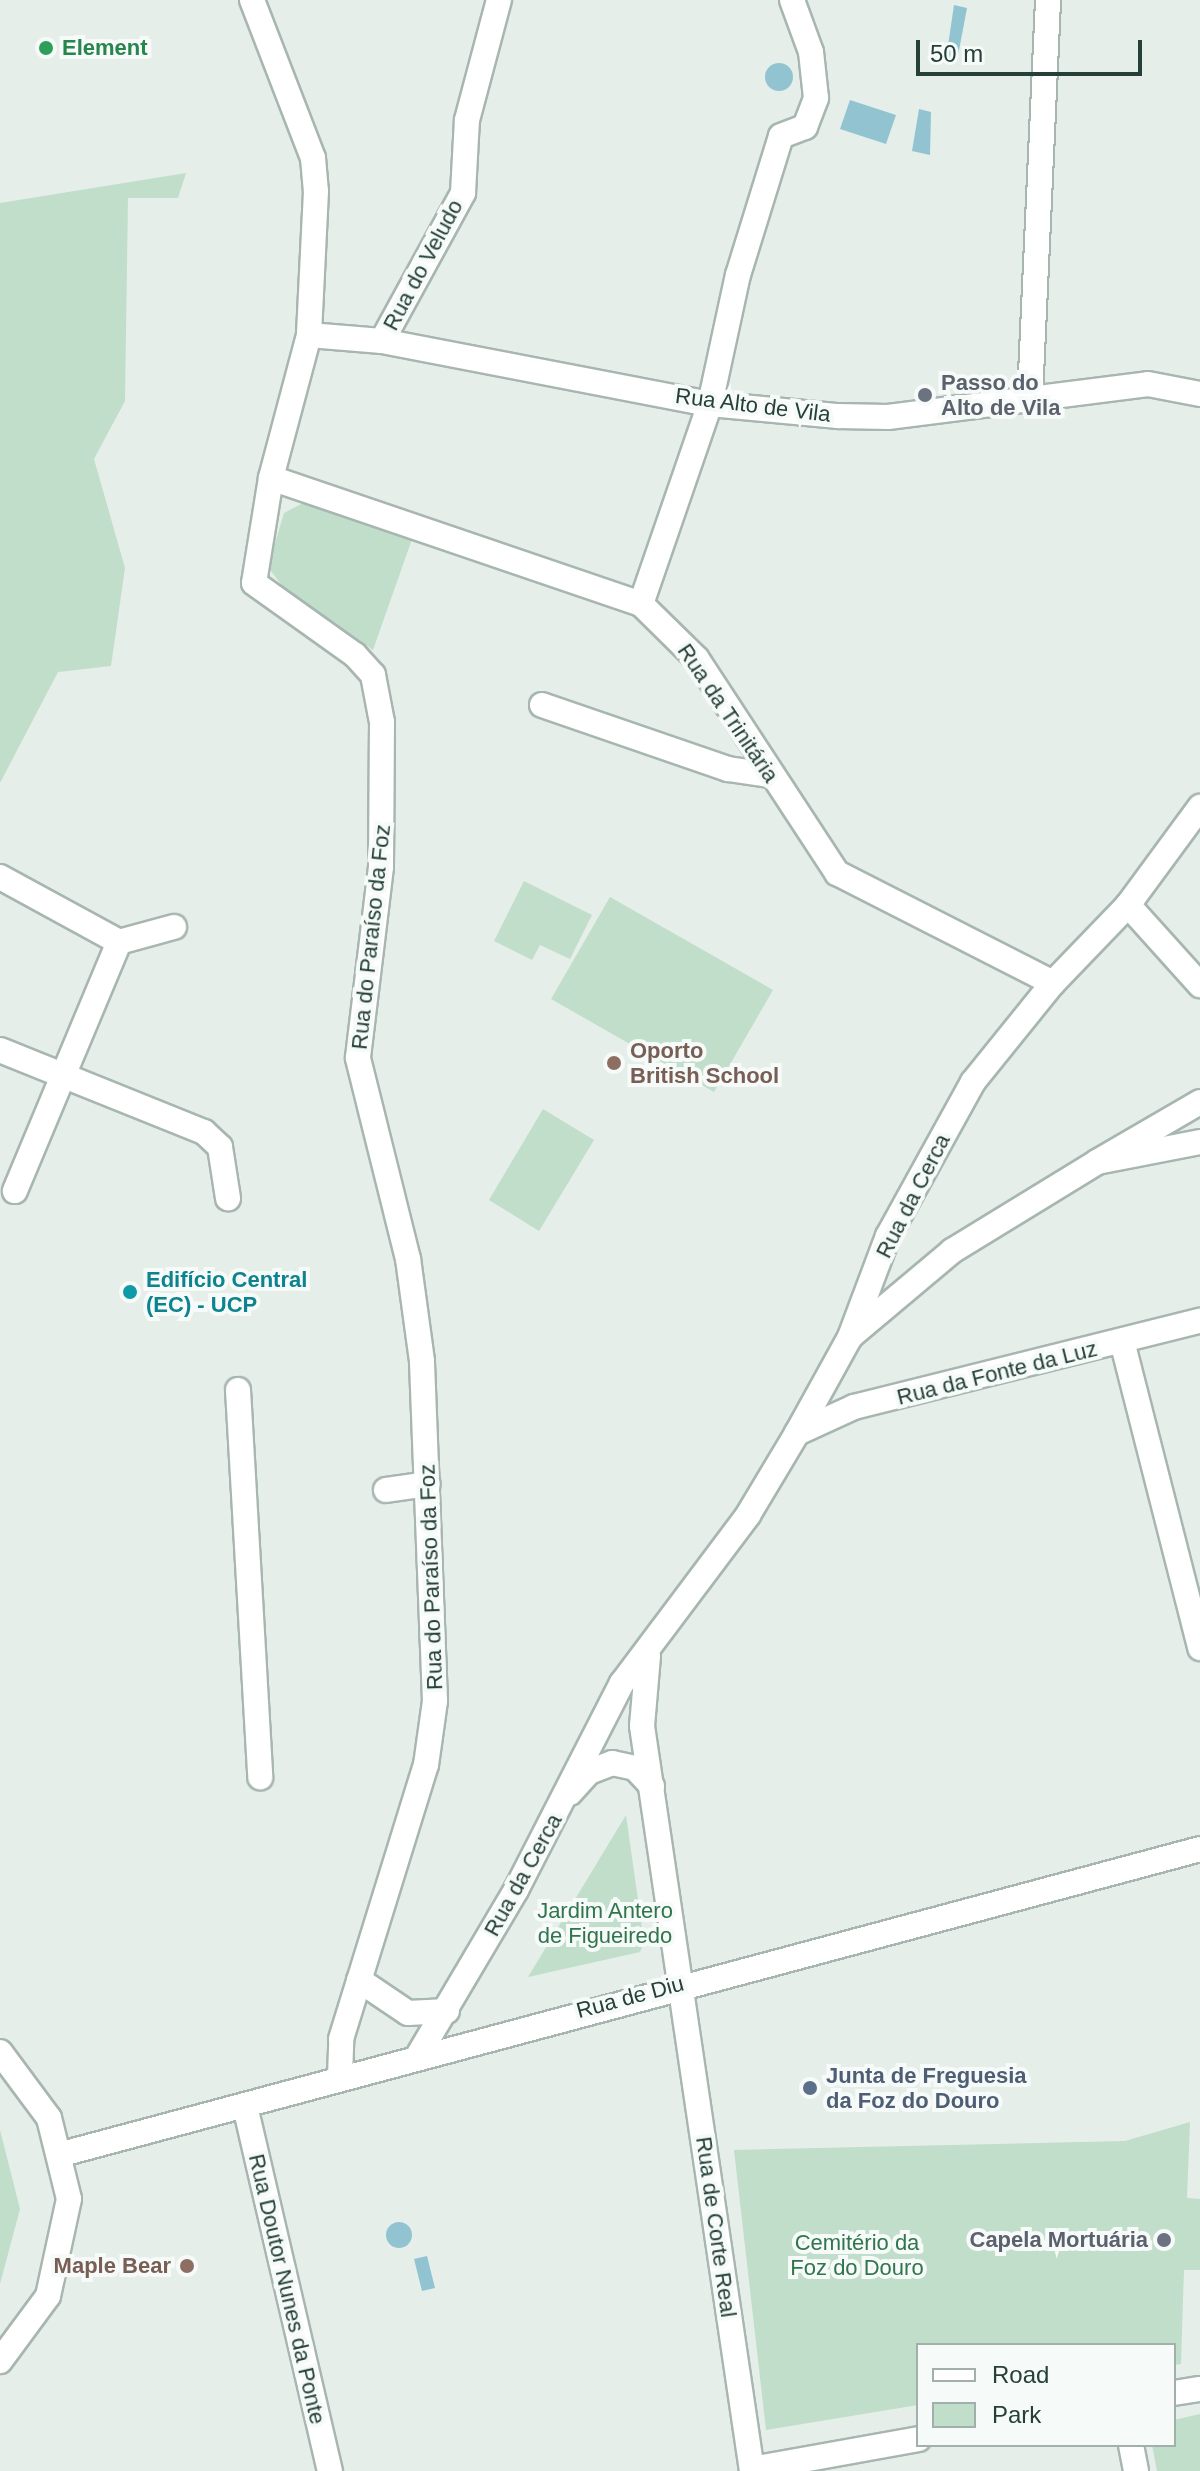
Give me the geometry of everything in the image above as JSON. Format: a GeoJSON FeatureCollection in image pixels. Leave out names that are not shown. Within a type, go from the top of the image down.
{"type":"FeatureCollection","features":[{"type":"Feature","properties":{"kind":"street","name":"Rua do Paraíso da Foz"},"geometry":{"type":"LineString","coordinates":[[252,0],[313,158],[309,335],[271,478],[254,583],[355,655],[380,699],[381,867],[358,1058],[408,1259],[428,1484],[435,1701],[426,1765],[341,2039],[340,2077]]}},
{"type":"Feature","properties":{"kind":"street","name":"Rua do Veludo"},"geometry":{"type":"LineString","coordinates":[[382,341],[463,193],[467,120],[499,0]]}},
{"type":"Feature","properties":{"kind":"street"},"geometry":{"type":"LineString","coordinates":[[641,604],[710,404],[738,275],[781,136],[805,127],[816,98],[811,52],[792,0]]}},
{"type":"Feature","properties":{"kind":"street"},"geometry":{"type":"LineString","coordinates":[[1030,397],[1048,0]]}},
{"type":"Feature","properties":{"kind":"street","name":"Rua Alto de Vila"},"geometry":{"type":"LineString","coordinates":[[309,335],[382,341],[710,404],[888,417],[1148,384],[1200,394]]}},
{"type":"Feature","properties":{"kind":"street","name":"Rua da Trinitária"},"geometry":{"type":"LineString","coordinates":[[271,478],[641,604],[697,659],[769,775],[837,873],[1053,983]]}},
{"type":"Feature","properties":{"kind":"street"},"geometry":{"type":"LineString","coordinates":[[542,705],[728,769],[769,775]]}},
{"type":"Feature","properties":{"kind":"street","name":"Rua da Cerca"},"geometry":{"type":"LineString","coordinates":[[419,2054],[447,2011],[562,1805],[569,1774],[614,1696],[648,1656],[797,1433],[850,1337],[888,1236],[973,1082],[1053,983],[1128,905],[1200,807]]}},
{"type":"Feature","properties":{"kind":"street"},"geometry":{"type":"LineString","coordinates":[[0,877],[119,942],[174,927]]}},
{"type":"Feature","properties":{"kind":"street"},"geometry":{"type":"LineString","coordinates":[[1128,905],[1200,985]]}},
{"type":"Feature","properties":{"kind":"street"},"geometry":{"type":"LineString","coordinates":[[15,1191],[119,942]]}},
{"type":"Feature","properties":{"kind":"street"},"geometry":{"type":"LineString","coordinates":[[0,1050],[204,1132],[220,1147],[228,1198]]}},
{"type":"Feature","properties":{"kind":"street"},"geometry":{"type":"LineString","coordinates":[[850,1337],[952,1251],[1200,1102]]}},
{"type":"Feature","properties":{"kind":"street"},"geometry":{"type":"LineString","coordinates":[[1097,1162],[1200,1142]]}},
{"type":"Feature","properties":{"kind":"street","name":"Rua da Fonte da Luz"},"geometry":{"type":"LineString","coordinates":[[797,1433],[854,1407],[1200,1321]]}},
{"type":"Feature","properties":{"kind":"street"},"geometry":{"type":"LineString","coordinates":[[1122,1341],[1200,1648]]}},
{"type":"Feature","properties":{"kind":"street"},"geometry":{"type":"LineString","coordinates":[[238,1390],[260,1777]]}},
{"type":"Feature","properties":{"kind":"street"},"geometry":{"type":"LineString","coordinates":[[386,1490],[428,1484]]}},
{"type":"Feature","properties":{"kind":"street","name":"Rua da Cerca"},"geometry":{"type":"LineString","coordinates":[[648,1656],[640,1705],[652,1786]]}},
{"type":"Feature","properties":{"kind":"street"},"geometry":{"type":"LineString","coordinates":[[562,1805],[581,1778],[612,1763],[635,1768],[652,1786],[679,1983]]}},
{"type":"Feature","properties":{"kind":"street","name":"Rua de Diu"},"geometry":{"type":"LineString","coordinates":[[62,2154],[245,2106],[419,2054],[679,1983],[1200,1849]]}},
{"type":"Feature","properties":{"kind":"street"},"geometry":{"type":"LineString","coordinates":[[359,1980],[408,2013],[447,2011]]}},
{"type":"Feature","properties":{"kind":"street","name":"Rua de Corte Real"},"geometry":{"type":"LineString","coordinates":[[679,1983],[752,2470]]}},
{"type":"Feature","properties":{"kind":"street"},"geometry":{"type":"LineString","coordinates":[[0,2052],[32,2088],[62,2154],[68,2209],[56,2275],[36,2317],[0,2361]]}},
{"type":"Feature","properties":{"kind":"street","name":"Rua Doutor Nunes da Ponte"},"geometry":{"type":"LineString","coordinates":[[245,2106],[330,2471]]}},
{"type":"Feature","properties":{"kind":"street"},"geometry":{"type":"LineString","coordinates":[[1176,2393],[1200,2389]]}},
{"type":"Feature","properties":{"kind":"street"},"geometry":{"type":"LineString","coordinates":[[752,2470],[916,2439]]}},
{"type":"Feature","properties":{"kind":"street"},"geometry":{"type":"LineString","coordinates":[[1131,2447],[1136,2471]]}},
{"type":"Feature","properties":{"kind":"green space"},"geometry":{"type":"Polygon","coordinates":[[[186,173],[178,198],[128,198],[125,401],[94,459],[125,568],[111,666],[58,672],[0,783],[0,203],[186,173]]]}},
{"type":"Feature","properties":{"kind":"green space"},"geometry":{"type":"Polygon","coordinates":[[[303,503],[412,539],[373,650],[283,587],[268,567],[284,513],[303,503]]]}},
{"type":"Feature","properties":{"kind":"green space"},"geometry":{"type":"Polygon","coordinates":[[[524,881],[592,915],[570,959],[540,945],[532,960],[494,941],[524,881]]]}},
{"type":"Feature","properties":{"kind":"green space"},"geometry":{"type":"Polygon","coordinates":[[[610,897],[773,990],[714,1092],[551,999],[610,897]]]}},
{"type":"Feature","properties":{"kind":"green space"},"geometry":{"type":"Polygon","coordinates":[[[543,1109],[594,1140],[539,1231],[489,1200],[543,1109]]]}},
{"type":"Feature","properties":{"kind":"green space","name":"Jardim Antero de Figueiredo"},"geometry":{"type":"Polygon","coordinates":[[[626,1815],[644,1942],[640,1952],[528,1977],[626,1815]]]}},
{"type":"Feature","properties":{"kind":"green space","name":"Cemitério da Foz do Douro"},"geometry":{"type":"Polygon","coordinates":[[[1190,2122],[1187,2198],[1200,2199],[1200,2270],[1184,2270],[1181,2364],[1176,2365],[1176,2343],[916,2343],[916,2405],[766,2430],[734,2150],[1125,2141],[1190,2122]]]}},
{"type":"Feature","properties":{"kind":"green space"},"geometry":{"type":"Polygon","coordinates":[[[0,2130],[20,2209],[0,2284],[0,2130]]]}},
{"type":"Feature","properties":{"kind":"green space"},"geometry":{"type":"Polygon","coordinates":[[[1200,2414],[1200,2471],[1157,2471],[1152,2447],[1176,2447],[1176,2420],[1200,2414]]]}},
{"type":"Feature","properties":{"kind":"water"},"geometry":{"type":"Polygon","coordinates":[[[954,5],[967,8],[957,61],[946,59],[954,5]]]}},
{"type":"Feature","properties":{"kind":"water"},"geometry":{"type":"Polygon","coordinates":[[[779,63],[789,67],[793,77],[789,87],[779,91],[769,87],[765,77],[769,67],[779,63]]]}},
{"type":"Feature","properties":{"kind":"water"},"geometry":{"type":"Polygon","coordinates":[[[850,100],[896,115],[886,144],[840,129],[850,100]]]}},
{"type":"Feature","properties":{"kind":"water"},"geometry":{"type":"Polygon","coordinates":[[[919,109],[931,112],[930,155],[912,151],[919,109]]]}},
{"type":"Feature","properties":{"kind":"water"},"geometry":{"type":"Polygon","coordinates":[[[399,2222],[408,2226],[412,2235],[408,2244],[399,2248],[390,2244],[386,2235],[390,2226],[399,2222]]]}},
{"type":"Feature","properties":{"kind":"water"},"geometry":{"type":"Polygon","coordinates":[[[427,2256],[435,2288],[422,2291],[414,2259],[427,2256]]]}},
{"type":"Feature","properties":{"kind":"place","name":"Element"},"geometry":{"type":"Point","coordinates":[46,48]}},
{"type":"Feature","properties":{"kind":"place","name":"Passo do Alto de Vila"},"geometry":{"type":"Point","coordinates":[925,395]}},
{"type":"Feature","properties":{"kind":"place","name":"Oporto British School"},"geometry":{"type":"Point","coordinates":[614,1063]}},
{"type":"Feature","properties":{"kind":"place","name":"Edifício Central (EC) - UCP"},"geometry":{"type":"Point","coordinates":[130,1292]}},
{"type":"Feature","properties":{"kind":"place","name":"Junta de Freguesia da Foz do Douro"},"geometry":{"type":"Point","coordinates":[810,2088]}},
{"type":"Feature","properties":{"kind":"place","name":"Capela Mortuária"},"geometry":{"type":"Point","coordinates":[1164,2240]}},
{"type":"Feature","properties":{"kind":"place","name":"Maple Bear"},"geometry":{"type":"Point","coordinates":[187,2266]}}]}
